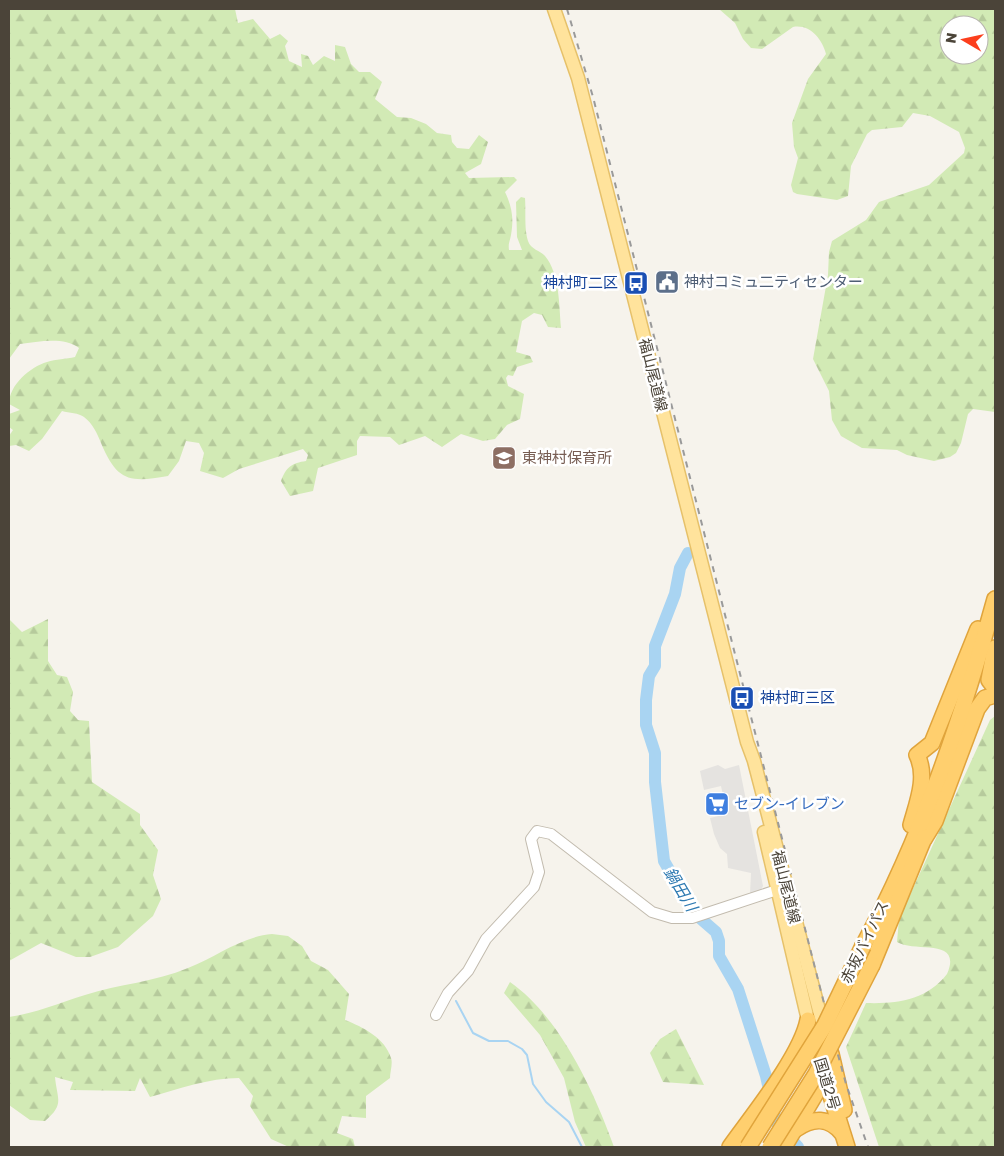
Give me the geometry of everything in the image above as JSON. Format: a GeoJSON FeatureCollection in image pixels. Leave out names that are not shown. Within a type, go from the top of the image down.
{"type":"FeatureCollection","features":[{"type":"Feature","properties":{"kind":"highway","name":"赤坂バイパス"},"geometry":{"type":"LineString","coordinates":[[748,1147],[820,1033],[901,868],[922,821],[957,724],[994,602]]}},
{"type":"Feature","properties":{"kind":"highway"},"geometry":{"type":"LineString","coordinates":[[901,868],[923,777],[921,764],[917,756],[932,743],[980,622],[994,602]]}},
{"type":"Feature","properties":{"kind":"highway"},"geometry":{"type":"LineString","coordinates":[[995,648],[989,680],[995,688]]}},
{"type":"Feature","properties":{"kind":"highway"},"geometry":{"type":"LineString","coordinates":[[924,839],[935,821],[977,709],[985,698],[995,694]]}},
{"type":"Feature","properties":{"kind":"highway","name":"赤坂バイパス"},"geometry":{"type":"LineString","coordinates":[[770,1147],[816,1074],[872,964],[924,839],[949,758],[957,724]]}},
{"type":"Feature","properties":{"kind":"highway"},"geometry":{"type":"LineString","coordinates":[[731,1146],[780,1075],[804,1034],[808,1020]]}},
{"type":"Feature","properties":{"kind":"highway","name":"国道2号"},"geometry":{"type":"LineString","coordinates":[[808,1020],[845,1140]]}},
{"type":"Feature","properties":{"kind":"highway"},"geometry":{"type":"LineString","coordinates":[[784,1147],[825,1078],[825,1034]]}},
{"type":"Feature","properties":{"kind":"highway","name":"国道2号"},"geometry":{"type":"LineString","coordinates":[[825,1034],[854,1147]]}},
{"type":"Feature","properties":{"kind":"highway"},"geometry":{"type":"LineString","coordinates":[[795,1130],[812,1120],[822,1120],[836,1126],[845,1140]]}},
{"type":"Feature","properties":{"kind":"main road","name":"福山尾道線"},"geometry":{"type":"LineString","coordinates":[[554,9],[578,78],[747,742],[761,788],[808,1020]]}},
{"type":"Feature","properties":{"kind":"main road","name":"福山尾道線"},"geometry":{"type":"LineString","coordinates":[[781,889],[825,1034]]}},
{"type":"Feature","properties":{"kind":"street"},"geometry":{"type":"LineString","coordinates":[[436,1015],[448,993],[468,971],[486,939],[534,887],[538,872],[531,839],[538,831],[551,834],[652,912],[672,918],[692,918],[781,889]]}},
{"type":"Feature","properties":{"kind":"green space"},"geometry":{"type":"Polygon","coordinates":[[[9,9],[235,9],[238,23],[253,19],[270,39],[280,34],[288,41],[285,46],[289,61],[302,67],[301,54],[308,56],[313,65],[324,56],[335,61],[335,45],[345,47],[351,64],[359,72],[370,72],[382,82],[375,99],[397,117],[411,118],[426,124],[437,133],[451,135],[452,142],[457,148],[469,149],[479,135],[488,142],[481,164],[465,173],[469,178],[514,177],[517,180],[505,192],[511,208],[512,218],[509,250],[522,250],[517,237],[516,202],[521,197],[525,198],[528,241],[550,263],[554,272],[559,300],[561,328],[548,327],[542,315],[534,313],[522,321],[516,352],[530,356],[533,362],[517,367],[513,376],[508,375],[506,378],[508,386],[524,394],[520,419],[507,425],[495,439],[483,441],[461,434],[442,447],[425,436],[399,445],[390,437],[360,436],[357,441],[357,455],[318,468],[313,491],[290,496],[281,481],[285,472],[290,467],[306,461],[308,455],[303,449],[239,469],[223,478],[200,471],[204,453],[199,443],[186,441],[179,461],[168,476],[134,479],[119,472],[113,465],[94,429],[84,417],[62,411],[42,439],[29,451],[16,445],[9,446],[9,436],[13,430],[9,427],[9,414],[20,410],[9,404],[10,397],[17,384],[28,372],[40,364],[75,357],[79,348],[73,344],[58,341],[20,344],[9,359],[9,9]]]}},
{"type":"Feature","properties":{"kind":"green space"},"geometry":{"type":"Polygon","coordinates":[[[719,9],[995,9],[995,412],[973,409],[968,414],[961,443],[956,453],[950,457],[934,461],[907,455],[897,450],[862,448],[841,436],[832,420],[829,391],[813,359],[832,241],[866,220],[879,202],[929,185],[964,153],[965,148],[959,132],[930,116],[913,113],[902,127],[872,130],[867,134],[851,166],[848,196],[837,200],[797,194],[793,192],[791,185],[798,158],[794,147],[792,123],[808,79],[826,54],[824,48],[810,30],[799,27],[793,27],[762,49],[751,48],[743,39],[735,23],[719,9]]]}},
{"type":"Feature","properties":{"kind":"green space"},"geometry":{"type":"Polygon","coordinates":[[[9,619],[22,632],[48,619],[48,661],[57,675],[67,677],[73,692],[70,711],[78,720],[89,721],[92,782],[140,814],[140,825],[158,850],[153,875],[161,899],[153,916],[118,947],[90,957],[76,957],[41,943],[9,961],[9,619]]]}},
{"type":"Feature","properties":{"kind":"green space"},"geometry":{"type":"Polygon","coordinates":[[[995,716],[995,1147],[879,1147],[846,1047],[866,1003],[889,1003],[911,999],[930,990],[947,974],[950,962],[948,955],[943,951],[897,942],[899,919],[990,720],[995,716]]]}},
{"type":"Feature","properties":{"kind":"green space"},"geometry":{"type":"Polygon","coordinates":[[[272,934],[288,936],[302,946],[311,961],[328,970],[349,994],[345,1020],[359,1026],[379,1039],[391,1058],[390,1078],[366,1096],[366,1118],[342,1116],[337,1133],[353,1139],[355,1147],[289,1147],[271,1139],[250,1106],[253,1096],[239,1078],[205,1082],[150,1097],[140,1078],[135,1091],[70,1090],[73,1082],[55,1077],[58,1101],[55,1110],[45,1121],[30,1120],[9,1105],[9,1017],[98,991],[175,973],[199,964],[239,943],[272,934]]]}},
{"type":"Feature","properties":{"kind":"green space"},"geometry":{"type":"Polygon","coordinates":[[[510,982],[545,1015],[560,1035],[585,1079],[614,1147],[586,1147],[575,1122],[564,1078],[540,1035],[504,993],[510,982]]]}},
{"type":"Feature","properties":{"kind":"green space"},"geometry":{"type":"Polygon","coordinates":[[[676,1029],[704,1085],[663,1082],[650,1053],[660,1039],[676,1029]]]}},
{"type":"Feature","properties":{"kind":"shaded area"},"geometry":{"type":"Polygon","coordinates":[[[718,765],[725,769],[739,765],[763,886],[761,890],[750,894],[751,873],[728,868],[727,854],[720,848],[710,818],[727,814],[721,786],[704,790],[700,771],[718,765]]]}},
{"type":"Feature","properties":{"kind":"waterway","name":"鍋田川"},"geometry":{"type":"LineString","coordinates":[[688,553],[680,568],[675,594],[655,646],[655,666],[649,676],[646,700],[646,725],[655,753],[655,782],[664,861],[693,912],[716,932],[719,941],[719,956],[738,989],[766,1076],[776,1122],[798,1147]]}},
{"type":"Feature","properties":{"kind":"waterway"},"geometry":{"type":"LineString","coordinates":[[456,1001],[473,1033],[489,1041],[508,1041],[522,1049],[527,1055],[533,1084],[546,1102],[569,1122],[582,1147]]}},
{"type":"Feature","properties":{"kind":"railway"},"geometry":{"type":"LineString","coordinates":[[567,9],[593,97],[826,1011],[846,1084],[868,1147]]}},
{"type":"Feature","properties":{"kind":"place","name":"神村コミュ二ティセンター"},"geometry":{"type":"Point","coordinates":[667,282]}},
{"type":"Feature","properties":{"kind":"place","name":"神村町二区"},"geometry":{"type":"Point","coordinates":[636,283]}},
{"type":"Feature","properties":{"kind":"place","name":"東神村保育所"},"geometry":{"type":"Point","coordinates":[504,458]}},
{"type":"Feature","properties":{"kind":"place","name":"神村町三区"},"geometry":{"type":"Point","coordinates":[742,698]}},
{"type":"Feature","properties":{"kind":"place","name":"セブン-イレブン"},"geometry":{"type":"Point","coordinates":[717,804]}}]}
